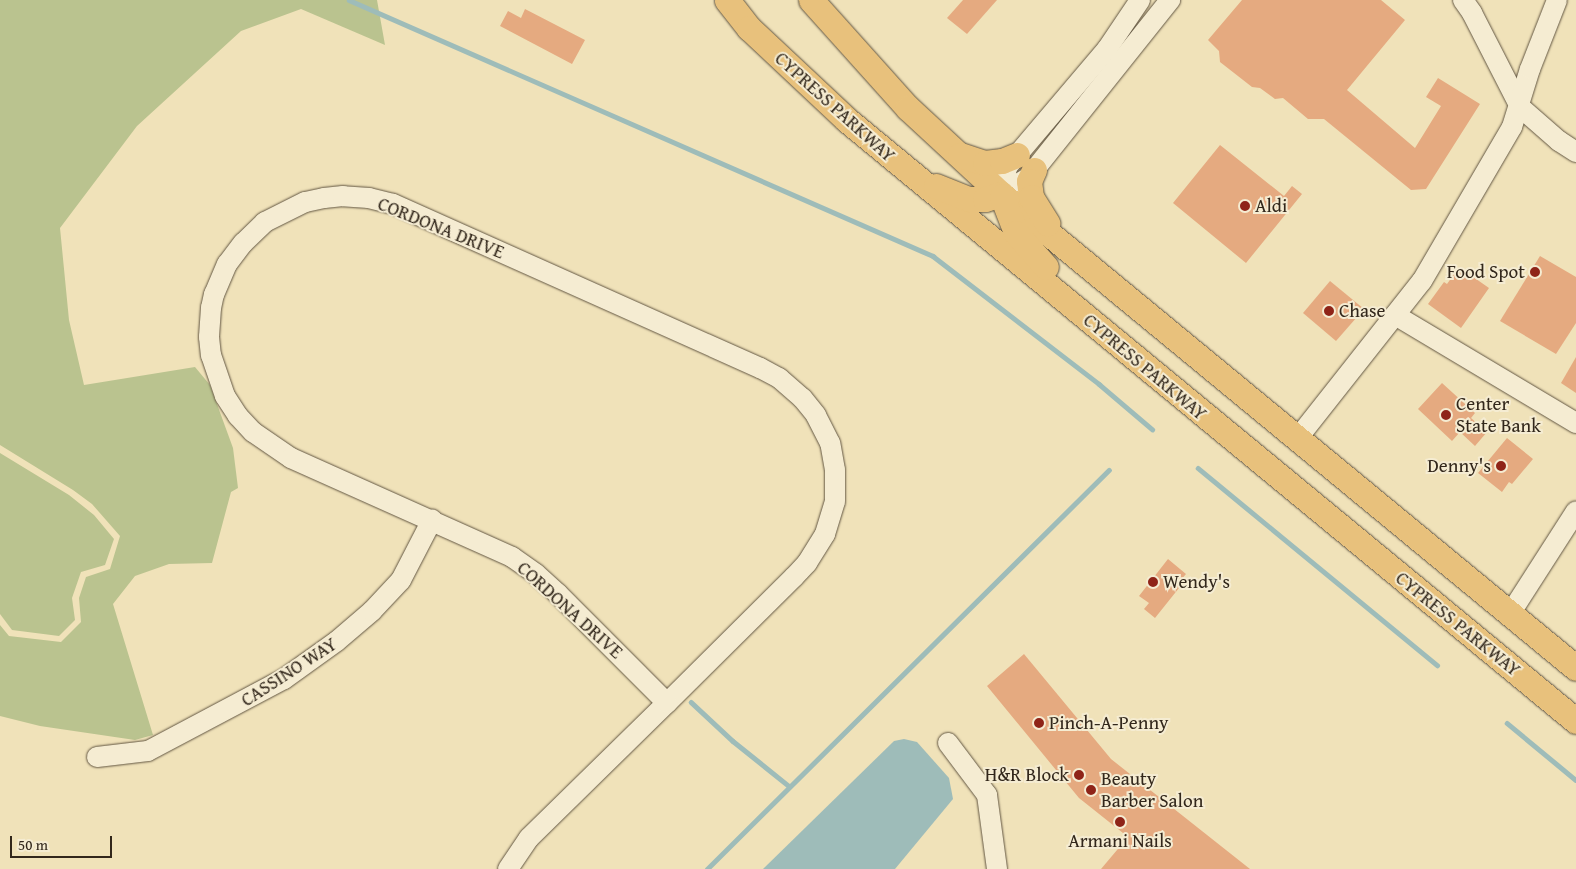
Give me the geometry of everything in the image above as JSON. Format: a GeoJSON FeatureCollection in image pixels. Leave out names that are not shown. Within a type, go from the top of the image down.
{"type":"FeatureCollection","features":[{"type":"Feature","properties":{"kind":"main road","name":"CYPRESS PARKWAY"},"geometry":{"type":"LineString","coordinates":[[726,0],[749,28],[812,89],[918,179],[1576,721]]}},
{"type":"Feature","properties":{"kind":"main road"},"geometry":{"type":"LineString","coordinates":[[811,0],[908,108],[1001,194],[1576,668]]}},
{"type":"Feature","properties":{"kind":"main road"},"geometry":{"type":"LineString","coordinates":[[960,155],[985,163],[1002,161],[1026,162],[1031,197],[1060,242]]}},
{"type":"Feature","properties":{"kind":"main road"},"geometry":{"type":"LineString","coordinates":[[918,179],[970,199],[986,199],[1001,194]]}},
{"type":"Feature","properties":{"kind":"main road"},"geometry":{"type":"LineString","coordinates":[[1001,194],[1016,233],[1033,254],[1072,291],[1079,312]]}},
{"type":"Feature","properties":{"kind":"street"},"geometry":{"type":"LineString","coordinates":[[1001,194],[1028,178],[1026,162],[1140,0]]}},
{"type":"Feature","properties":{"kind":"street"},"geometry":{"type":"LineString","coordinates":[[1026,162],[1170,0]]}},
{"type":"Feature","properties":{"kind":"street"},"geometry":{"type":"LineString","coordinates":[[1463,0],[1472,13],[1520,107],[1559,142],[1576,152]]}},
{"type":"Feature","properties":{"kind":"street"},"geometry":{"type":"LineString","coordinates":[[1297,439],[1422,281],[1512,127],[1520,107],[1530,69],[1557,0]]}},
{"type":"Feature","properties":{"kind":"street","name":"CORDONA DRIVE"},"geometry":{"type":"LineString","coordinates":[[508,869],[529,838],[667,703],[807,563],[825,534],[835,502],[835,470],[830,444],[813,410],[792,388],[760,368],[393,204],[369,198],[343,196],[305,202],[265,222],[243,243],[227,264],[214,294],[210,322],[211,355],[225,396],[238,416],[253,432],[272,446],[314,469],[512,557],[536,574],[619,653],[667,703]]}},
{"type":"Feature","properties":{"kind":"street"},"geometry":{"type":"LineString","coordinates":[[1395,315],[1576,423]]}},
{"type":"Feature","properties":{"kind":"street"},"geometry":{"type":"LineString","coordinates":[[1510,614],[1576,511]]}},
{"type":"Feature","properties":{"kind":"street","name":"CASSINO WAY"},"geometry":{"type":"LineString","coordinates":[[97,757],[148,752],[214,718],[299,669],[337,642],[372,611],[401,580],[432,520]]}},
{"type":"Feature","properties":{"kind":"street"},"geometry":{"type":"LineString","coordinates":[[948,743],[987,795],[990,804],[997,869]]}},
{"type":"Feature","properties":{"kind":"green space"},"geometry":{"type":"Polygon","coordinates":[[[0,0],[377,0],[385,45],[301,9],[241,31],[137,126],[60,228],[69,320],[84,385],[195,367],[210,385],[233,448],[238,488],[231,492],[212,563],[169,564],[135,576],[113,604],[153,735],[135,740],[40,726],[0,716],[0,625],[9,636],[61,642],[81,622],[79,598],[86,577],[110,569],[120,536],[92,504],[73,490],[0,445],[0,0]]]}},
{"type":"Feature","properties":{"kind":"green space"},"geometry":{"type":"Polygon","coordinates":[[[0,453],[69,495],[94,515],[114,539],[105,565],[81,572],[72,598],[75,620],[59,636],[12,630],[0,614],[0,453]]]}},
{"type":"Feature","properties":{"kind":"water"},"geometry":{"type":"Polygon","coordinates":[[[904,739],[917,742],[949,778],[953,799],[895,869],[763,869],[894,741],[904,739]]]}},
{"type":"Feature","properties":{"kind":"building"},"geometry":{"type":"Polygon","coordinates":[[[963,0],[997,0],[967,34],[947,18],[963,0]]]}},
{"type":"Feature","properties":{"kind":"building"},"geometry":{"type":"Polygon","coordinates":[[[1242,0],[1381,0],[1405,20],[1347,90],[1415,148],[1441,106],[1426,97],[1438,78],[1480,104],[1426,189],[1411,190],[1324,119],[1308,119],[1283,98],[1275,99],[1260,88],[1252,87],[1220,62],[1219,51],[1208,40],[1242,0]]]}},
{"type":"Feature","properties":{"kind":"building"},"geometry":{"type":"Polygon","coordinates":[[[525,9],[585,40],[572,64],[500,26],[508,11],[521,18],[525,9]]]}},
{"type":"Feature","properties":{"kind":"building"},"geometry":{"type":"Polygon","coordinates":[[[1220,145],[1284,196],[1292,186],[1302,194],[1246,263],[1173,203],[1220,145]]]}},
{"type":"Feature","properties":{"kind":"building"},"geometry":{"type":"Polygon","coordinates":[[[1540,256],[1576,277],[1576,323],[1556,354],[1500,321],[1540,256]]]}},
{"type":"Feature","properties":{"kind":"building"},"geometry":{"type":"Polygon","coordinates":[[[1459,267],[1489,288],[1461,328],[1428,304],[1444,282],[1447,284],[1459,267]]]}},
{"type":"Feature","properties":{"kind":"building"},"geometry":{"type":"Polygon","coordinates":[[[1330,281],[1364,309],[1336,341],[1303,313],[1330,281]]]}},
{"type":"Feature","properties":{"kind":"building"},"geometry":{"type":"Polygon","coordinates":[[[1576,357],[1576,393],[1561,383],[1576,357]]]}},
{"type":"Feature","properties":{"kind":"building"},"geometry":{"type":"Polygon","coordinates":[[[1442,383],[1475,413],[1471,418],[1487,432],[1475,446],[1460,432],[1452,441],[1418,409],[1442,383]]]}},
{"type":"Feature","properties":{"kind":"building"},"geometry":{"type":"Polygon","coordinates":[[[1507,438],[1533,459],[1512,484],[1509,482],[1502,492],[1478,473],[1507,438]]]}},
{"type":"Feature","properties":{"kind":"building"},"geometry":{"type":"Polygon","coordinates":[[[1168,559],[1186,574],[1180,581],[1183,583],[1155,618],[1144,609],[1149,603],[1139,596],[1168,559]]]}},
{"type":"Feature","properties":{"kind":"building"},"geometry":{"type":"Polygon","coordinates":[[[1024,654],[1111,759],[1250,869],[1101,869],[1128,837],[1079,798],[987,686],[1024,654]]]}},
{"type":"Feature","properties":{"kind":"waterway"},"geometry":{"type":"LineString","coordinates":[[349,0],[933,256],[1099,384],[1152,429]]}},
{"type":"Feature","properties":{"kind":"waterway"},"geometry":{"type":"LineString","coordinates":[[1198,468],[1437,665]]}},
{"type":"Feature","properties":{"kind":"waterway"},"geometry":{"type":"LineString","coordinates":[[707,869],[1109,470]]}},
{"type":"Feature","properties":{"kind":"waterway"},"geometry":{"type":"LineString","coordinates":[[691,702],[733,741],[789,786]]}},
{"type":"Feature","properties":{"kind":"waterway"},"geometry":{"type":"LineString","coordinates":[[1507,723],[1576,780]]}},
{"type":"Feature","properties":{"kind":"place","name":"Aldi"},"geometry":{"type":"Point","coordinates":[1245,206]}},
{"type":"Feature","properties":{"kind":"place","name":"Food Spot"},"geometry":{"type":"Point","coordinates":[1535,272]}},
{"type":"Feature","properties":{"kind":"place","name":"Chase"},"geometry":{"type":"Point","coordinates":[1329,311]}},
{"type":"Feature","properties":{"kind":"place","name":"Center State Bank"},"geometry":{"type":"Point","coordinates":[1446,415]}},
{"type":"Feature","properties":{"kind":"place","name":"Denny's"},"geometry":{"type":"Point","coordinates":[1501,466]}},
{"type":"Feature","properties":{"kind":"place","name":"Wendy's"},"geometry":{"type":"Point","coordinates":[1153,582]}},
{"type":"Feature","properties":{"kind":"place","name":"Pinch-A-Penny"},"geometry":{"type":"Point","coordinates":[1039,723]}},
{"type":"Feature","properties":{"kind":"place","name":"H&R Block"},"geometry":{"type":"Point","coordinates":[1079,775]}},
{"type":"Feature","properties":{"kind":"place","name":"Beauty Barber Salon"},"geometry":{"type":"Point","coordinates":[1091,790]}},
{"type":"Feature","properties":{"kind":"place","name":"Armani Nails"},"geometry":{"type":"Point","coordinates":[1120,822]}}]}
